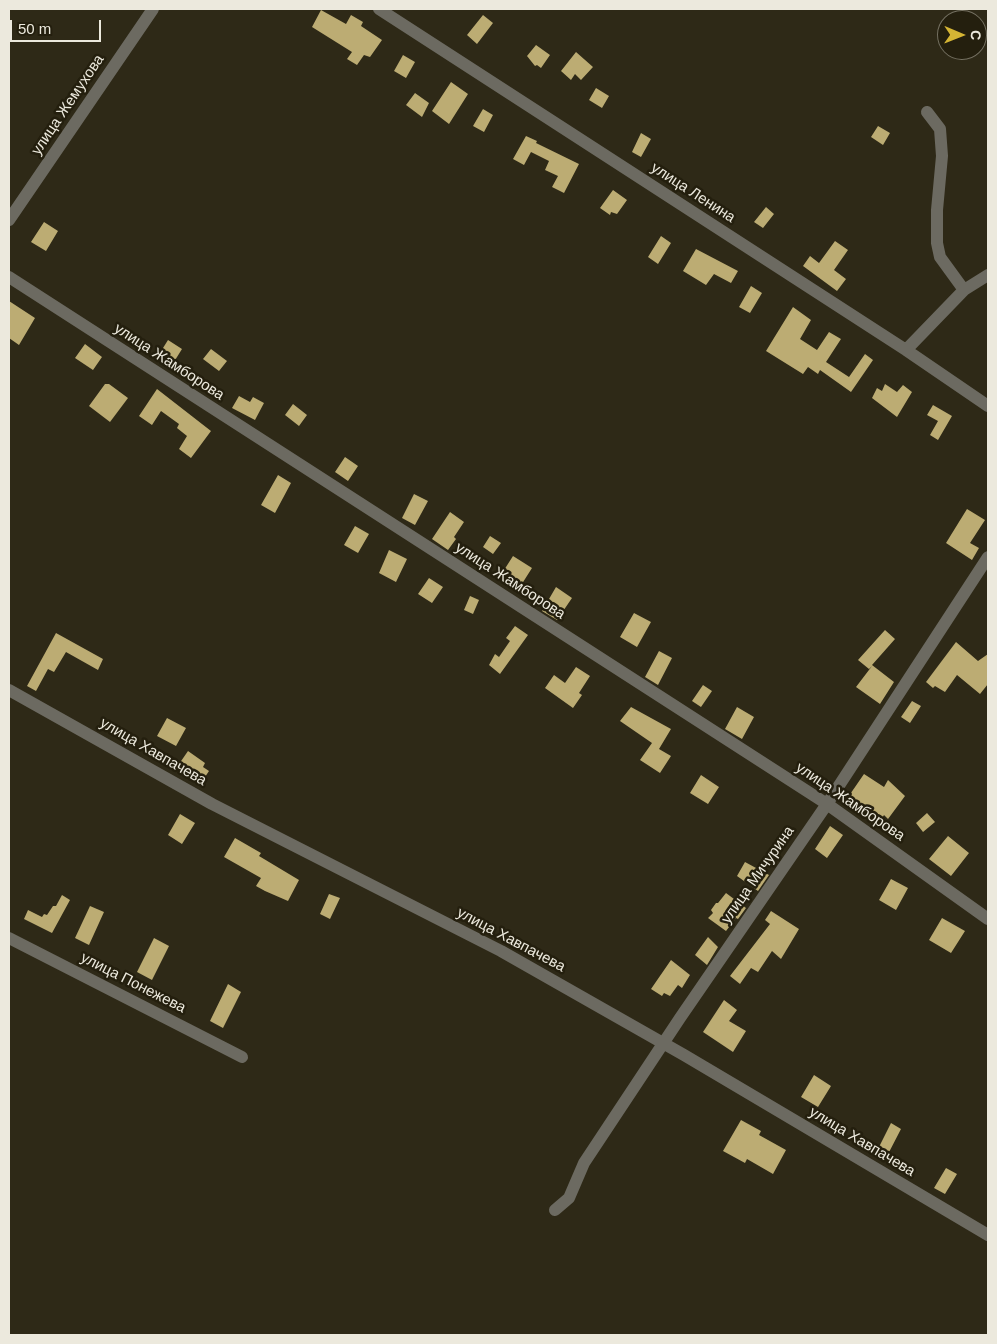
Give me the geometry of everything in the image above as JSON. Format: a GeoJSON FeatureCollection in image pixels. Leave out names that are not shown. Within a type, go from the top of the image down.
{"type":"FeatureCollection","features":[{"type":"Feature","properties":{"kind":"street","name":"улица Жемухова"},"geometry":{"type":"LineString","coordinates":[[9,220],[153,9]]}},
{"type":"Feature","properties":{"kind":"street","name":"улица Ленина"},"geometry":{"type":"LineString","coordinates":[[379,9],[906,350],[988,406]]}},
{"type":"Feature","properties":{"kind":"street"},"geometry":{"type":"LineString","coordinates":[[927,112],[940,130],[942,156],[936,210],[936,243],[940,257],[964,290]]}},
{"type":"Feature","properties":{"kind":"street"},"geometry":{"type":"LineString","coordinates":[[906,350],[964,290],[988,275]]}},
{"type":"Feature","properties":{"kind":"street","name":"улица Жамборова"},"geometry":{"type":"LineString","coordinates":[[9,278],[826,804],[988,920]]}},
{"type":"Feature","properties":{"kind":"street","name":"улица Мичурина"},"geometry":{"type":"LineString","coordinates":[[555,1210],[569,1198],[584,1163],[663,1043],[826,804],[988,557]]}},
{"type":"Feature","properties":{"kind":"street","name":"улица Хавпачева"},"geometry":{"type":"LineString","coordinates":[[9,690],[212,804],[500,951],[663,1043],[988,1235]]}},
{"type":"Feature","properties":{"kind":"street","name":"улица Понежева"},"geometry":{"type":"LineString","coordinates":[[9,938],[242,1057]]}},
{"type":"Feature","properties":{"kind":"building"},"geometry":{"type":"Polygon","coordinates":[[[321,10],[346,24],[351,15],[363,22],[361,26],[382,40],[370,57],[364,55],[357,65],[347,59],[352,52],[312,27],[321,10]]]}},
{"type":"Feature","properties":{"kind":"building"},"geometry":{"type":"Polygon","coordinates":[[[483,15],[493,23],[477,44],[467,35],[483,15]]]}},
{"type":"Feature","properties":{"kind":"building"},"geometry":{"type":"Polygon","coordinates":[[[536,45],[550,55],[541,68],[537,65],[535,66],[527,56],[536,45]]]}},
{"type":"Feature","properties":{"kind":"building"},"geometry":{"type":"Polygon","coordinates":[[[576,52],[593,67],[581,80],[575,74],[571,80],[561,71],[576,52]]]}},
{"type":"Feature","properties":{"kind":"building"},"geometry":{"type":"Polygon","coordinates":[[[403,55],[415,62],[406,78],[394,71],[403,55]]]}},
{"type":"Feature","properties":{"kind":"building"},"geometry":{"type":"Polygon","coordinates":[[[451,82],[468,94],[449,124],[432,111],[451,82]]]}},
{"type":"Feature","properties":{"kind":"building"},"geometry":{"type":"Polygon","coordinates":[[[596,88],[609,96],[602,108],[589,100],[596,88]]]}},
{"type":"Feature","properties":{"kind":"building"},"geometry":{"type":"Polygon","coordinates":[[[415,93],[429,103],[422,117],[406,105],[415,93]]]}},
{"type":"Feature","properties":{"kind":"building"},"geometry":{"type":"Polygon","coordinates":[[[483,109],[493,115],[484,132],[473,126],[483,109]]]}},
{"type":"Feature","properties":{"kind":"building"},"geometry":{"type":"Polygon","coordinates":[[[878,126],[890,133],[883,145],[871,137],[878,126]]]}},
{"type":"Feature","properties":{"kind":"building"},"geometry":{"type":"Polygon","coordinates":[[[641,133],[651,139],[641,157],[632,152],[641,133]]]}},
{"type":"Feature","properties":{"kind":"building"},"geometry":{"type":"Polygon","coordinates":[[[526,136],[537,141],[536,143],[579,164],[564,193],[552,187],[558,176],[545,170],[549,161],[531,152],[524,165],[513,159],[526,136]]]}},
{"type":"Feature","properties":{"kind":"building"},"geometry":{"type":"Polygon","coordinates":[[[613,190],[627,200],[617,214],[611,212],[610,215],[600,208],[613,190]]]}},
{"type":"Feature","properties":{"kind":"building"},"geometry":{"type":"Polygon","coordinates":[[[766,207],[774,214],[763,228],[754,222],[766,207]]]}},
{"type":"Feature","properties":{"kind":"building"},"geometry":{"type":"Polygon","coordinates":[[[44,222],[58,231],[46,251],[31,242],[44,222]]]}},
{"type":"Feature","properties":{"kind":"building"},"geometry":{"type":"Polygon","coordinates":[[[661,236],[671,243],[658,264],[648,257],[661,236]]]}},
{"type":"Feature","properties":{"kind":"building"},"geometry":{"type":"Polygon","coordinates":[[[835,241],[848,250],[834,270],[846,279],[837,291],[803,266],[810,256],[819,263],[835,241]]]}},
{"type":"Feature","properties":{"kind":"building"},"geometry":{"type":"Polygon","coordinates":[[[696,249],[738,271],[731,283],[714,274],[706,285],[683,271],[696,249]]]}},
{"type":"Feature","properties":{"kind":"building"},"geometry":{"type":"Polygon","coordinates":[[[751,286],[762,293],[750,313],[739,307],[751,286]]]}},
{"type":"Feature","properties":{"kind":"building"},"geometry":{"type":"Polygon","coordinates":[[[9,301],[35,318],[19,345],[9,338],[9,301]]]}},
{"type":"Feature","properties":{"kind":"building"},"geometry":{"type":"Polygon","coordinates":[[[793,307],[811,320],[800,339],[817,350],[829,332],[841,339],[826,362],[849,377],[865,354],[873,360],[851,392],[820,370],[818,374],[808,367],[803,374],[766,351],[793,307]]]}},
{"type":"Feature","properties":{"kind":"building"},"geometry":{"type":"Polygon","coordinates":[[[168,340],[182,349],[172,365],[158,356],[168,340]]]}},
{"type":"Feature","properties":{"kind":"building"},"geometry":{"type":"Polygon","coordinates":[[[85,344],[102,357],[93,370],[75,358],[85,344]]]}},
{"type":"Feature","properties":{"kind":"building"},"geometry":{"type":"Polygon","coordinates":[[[211,349],[227,361],[219,371],[203,359],[211,349]]]}},
{"type":"Feature","properties":{"kind":"building"},"geometry":{"type":"Polygon","coordinates":[[[105,384],[109,384],[128,398],[110,422],[89,406],[105,384]]]}},
{"type":"Feature","properties":{"kind":"building"},"geometry":{"type":"Polygon","coordinates":[[[885,384],[897,392],[903,385],[912,392],[897,417],[872,398],[877,388],[882,391],[885,384]]]}},
{"type":"Feature","properties":{"kind":"building"},"geometry":{"type":"Polygon","coordinates":[[[157,389],[211,431],[191,458],[179,449],[187,436],[177,428],[179,424],[161,411],[152,425],[139,416],[157,389]]]}},
{"type":"Feature","properties":{"kind":"building"},"geometry":{"type":"Polygon","coordinates":[[[239,396],[250,402],[253,397],[264,403],[255,420],[232,408],[239,396]]]}},
{"type":"Feature","properties":{"kind":"building"},"geometry":{"type":"Polygon","coordinates":[[[293,404],[307,415],[299,426],[285,415],[293,404]]]}},
{"type":"Feature","properties":{"kind":"building"},"geometry":{"type":"Polygon","coordinates":[[[933,405],[952,416],[938,440],[930,435],[938,421],[927,415],[933,405]]]}},
{"type":"Feature","properties":{"kind":"building"},"geometry":{"type":"Polygon","coordinates":[[[345,457],[358,466],[348,481],[335,472],[345,457]]]}},
{"type":"Feature","properties":{"kind":"building"},"geometry":{"type":"Polygon","coordinates":[[[278,475],[291,483],[275,513],[261,505],[278,475]]]}},
{"type":"Feature","properties":{"kind":"building"},"geometry":{"type":"Polygon","coordinates":[[[414,494],[428,501],[415,525],[402,518],[414,494]]]}},
{"type":"Feature","properties":{"kind":"building"},"geometry":{"type":"Polygon","coordinates":[[[967,509],[985,520],[970,543],[979,548],[972,560],[946,543],[967,509]]]}},
{"type":"Feature","properties":{"kind":"building"},"geometry":{"type":"Polygon","coordinates":[[[450,512],[464,522],[448,550],[432,539],[450,512]]]}},
{"type":"Feature","properties":{"kind":"building"},"geometry":{"type":"Polygon","coordinates":[[[355,526],[369,534],[358,553],[344,545],[355,526]]]}},
{"type":"Feature","properties":{"kind":"building"},"geometry":{"type":"Polygon","coordinates":[[[490,536],[501,543],[493,554],[483,547],[490,536]]]}},
{"type":"Feature","properties":{"kind":"building"},"geometry":{"type":"Polygon","coordinates":[[[389,550],[407,559],[396,582],[379,573],[389,550]]]}},
{"type":"Feature","properties":{"kind":"building"},"geometry":{"type":"Polygon","coordinates":[[[513,556],[532,568],[518,590],[499,578],[513,556]]]}},
{"type":"Feature","properties":{"kind":"building"},"geometry":{"type":"Polygon","coordinates":[[[429,578],[443,587],[432,603],[418,594],[429,578]]]}},
{"type":"Feature","properties":{"kind":"building"},"geometry":{"type":"Polygon","coordinates":[[[556,587],[572,598],[557,620],[542,611],[556,587]]]}},
{"type":"Feature","properties":{"kind":"building"},"geometry":{"type":"Polygon","coordinates":[[[470,596],[479,600],[473,614],[464,610],[470,596]]]}},
{"type":"Feature","properties":{"kind":"building"},"geometry":{"type":"Polygon","coordinates":[[[634,613],[651,622],[637,647],[620,637],[634,613]]]}},
{"type":"Feature","properties":{"kind":"building"},"geometry":{"type":"Polygon","coordinates":[[[515,626],[528,635],[500,674],[489,665],[495,654],[499,657],[510,641],[506,638],[515,626]]]}},
{"type":"Feature","properties":{"kind":"building"},"geometry":{"type":"Polygon","coordinates":[[[885,630],[895,639],[872,665],[894,682],[880,704],[856,687],[872,666],[869,669],[858,660],[885,630]]]}},
{"type":"Feature","properties":{"kind":"building"},"geometry":{"type":"Polygon","coordinates":[[[56,633],[103,659],[98,670],[66,652],[54,672],[48,669],[36,691],[27,686],[56,633]]]}},
{"type":"Feature","properties":{"kind":"building"},"geometry":{"type":"Polygon","coordinates":[[[956,642],[978,661],[988,654],[988,684],[980,694],[957,675],[945,692],[935,686],[933,688],[926,682],[956,642]]]}},
{"type":"Feature","properties":{"kind":"building"},"geometry":{"type":"Polygon","coordinates":[[[659,651],[672,658],[658,685],[645,677],[659,651]]]}},
{"type":"Feature","properties":{"kind":"building"},"geometry":{"type":"Polygon","coordinates":[[[576,667],[590,676],[579,693],[582,695],[573,708],[545,688],[554,675],[565,683],[576,667]]]}},
{"type":"Feature","properties":{"kind":"building"},"geometry":{"type":"Polygon","coordinates":[[[703,685],[712,691],[701,707],[692,701],[703,685]]]}},
{"type":"Feature","properties":{"kind":"building"},"geometry":{"type":"Polygon","coordinates":[[[912,701],[921,706],[910,723],[901,717],[912,701]]]}},
{"type":"Feature","properties":{"kind":"building"},"geometry":{"type":"Polygon","coordinates":[[[631,707],[671,729],[659,749],[671,756],[660,773],[640,760],[652,743],[620,721],[631,707]]]}},
{"type":"Feature","properties":{"kind":"building"},"geometry":{"type":"Polygon","coordinates":[[[737,707],[754,717],[742,739],[725,729],[737,707]]]}},
{"type":"Feature","properties":{"kind":"building"},"geometry":{"type":"Polygon","coordinates":[[[167,718],[186,728],[176,746],[157,736],[167,718]]]}},
{"type":"Feature","properties":{"kind":"building"},"geometry":{"type":"Polygon","coordinates":[[[188,751],[205,763],[203,767],[209,771],[201,783],[177,767],[188,751]]]}},
{"type":"Feature","properties":{"kind":"building"},"geometry":{"type":"Polygon","coordinates":[[[864,774],[884,787],[888,780],[905,796],[888,819],[884,815],[878,825],[844,803],[864,774]]]}},
{"type":"Feature","properties":{"kind":"building"},"geometry":{"type":"Polygon","coordinates":[[[701,775],[719,787],[708,804],[690,793],[701,775]]]}},
{"type":"Feature","properties":{"kind":"building"},"geometry":{"type":"Polygon","coordinates":[[[927,813],[935,822],[923,832],[916,823],[927,813]]]}},
{"type":"Feature","properties":{"kind":"building"},"geometry":{"type":"Polygon","coordinates":[[[180,814],[195,823],[182,844],[168,835],[180,814]]]}},
{"type":"Feature","properties":{"kind":"building"},"geometry":{"type":"Polygon","coordinates":[[[830,826],[843,835],[827,858],[815,849],[830,826]]]}},
{"type":"Feature","properties":{"kind":"building"},"geometry":{"type":"Polygon","coordinates":[[[948,836],[969,853],[951,876],[929,859],[948,836]]]}},
{"type":"Feature","properties":{"kind":"building"},"geometry":{"type":"Polygon","coordinates":[[[235,838],[261,853],[259,856],[299,880],[288,901],[256,886],[261,878],[224,857],[235,838]]]}},
{"type":"Feature","properties":{"kind":"building"},"geometry":{"type":"Polygon","coordinates":[[[745,862],[769,875],[758,891],[737,876],[745,862]]]}},
{"type":"Feature","properties":{"kind":"building"},"geometry":{"type":"Polygon","coordinates":[[[891,879],[908,888],[896,910],[879,900],[891,879]]]}},
{"type":"Feature","properties":{"kind":"building"},"geometry":{"type":"Polygon","coordinates":[[[726,893],[746,908],[726,931],[708,918],[713,913],[711,910],[716,903],[726,893]]]}},
{"type":"Feature","properties":{"kind":"building"},"geometry":{"type":"Polygon","coordinates":[[[329,894],[340,898],[330,919],[320,914],[329,894]]]}},
{"type":"Feature","properties":{"kind":"building"},"geometry":{"type":"Polygon","coordinates":[[[62,895],[70,900],[52,933],[24,919],[28,910],[42,917],[44,914],[47,915],[53,906],[56,906],[62,895]]]}},
{"type":"Feature","properties":{"kind":"building"},"geometry":{"type":"Polygon","coordinates":[[[90,906],[104,912],[89,945],[75,938],[90,906]]]}},
{"type":"Feature","properties":{"kind":"building"},"geometry":{"type":"Polygon","coordinates":[[[771,911],[799,929],[781,959],[772,951],[758,972],[751,968],[740,984],[730,976],[770,924],[765,920],[771,911]]]}},
{"type":"Feature","properties":{"kind":"building"},"geometry":{"type":"Polygon","coordinates":[[[942,918],[965,931],[951,953],[929,940],[942,918]]]}},
{"type":"Feature","properties":{"kind":"building"},"geometry":{"type":"Polygon","coordinates":[[[708,937],[718,947],[707,965],[695,955],[708,937]]]}},
{"type":"Feature","properties":{"kind":"building"},"geometry":{"type":"Polygon","coordinates":[[[154,938],[169,946],[152,980],[137,972],[154,938]]]}},
{"type":"Feature","properties":{"kind":"building"},"geometry":{"type":"Polygon","coordinates":[[[671,960],[690,975],[682,988],[678,985],[670,996],[664,993],[662,996],[651,989],[671,960]]]}},
{"type":"Feature","properties":{"kind":"building"},"geometry":{"type":"Polygon","coordinates":[[[228,984],[241,992],[223,1028],[210,1021],[228,984]]]}},
{"type":"Feature","properties":{"kind":"building"},"geometry":{"type":"Polygon","coordinates":[[[724,1000],[737,1010],[729,1021],[746,1031],[733,1052],[703,1032],[724,1000]]]}},
{"type":"Feature","properties":{"kind":"building"},"geometry":{"type":"Polygon","coordinates":[[[814,1075],[831,1086],[818,1107],[801,1097],[814,1075]]]}},
{"type":"Feature","properties":{"kind":"building"},"geometry":{"type":"Polygon","coordinates":[[[741,1120],[761,1131],[759,1135],[786,1150],[773,1174],[747,1159],[745,1163],[723,1151],[741,1120]]]}},
{"type":"Feature","properties":{"kind":"building"},"geometry":{"type":"Polygon","coordinates":[[[891,1123],[901,1129],[886,1158],[876,1153],[891,1123]]]}},
{"type":"Feature","properties":{"kind":"building"},"geometry":{"type":"Polygon","coordinates":[[[946,1168],[957,1174],[945,1194],[934,1188],[946,1168]]]}}]}
